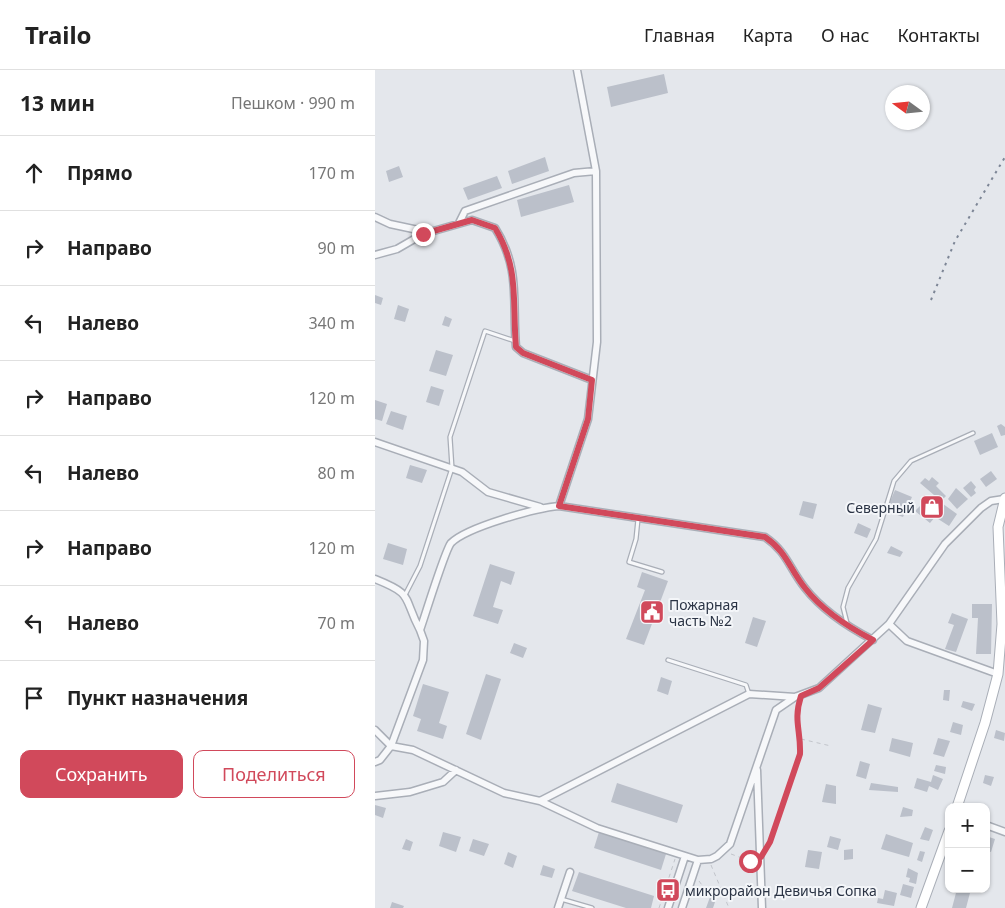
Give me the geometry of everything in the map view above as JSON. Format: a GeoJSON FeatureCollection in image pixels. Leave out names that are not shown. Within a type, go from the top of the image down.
{"type":"FeatureCollection","features":[{"type":"Feature","properties":{"kind":"main road"},"geometry":{"type":"LineString","coordinates":[[958,803],[985,723],[1000,668],[1003,578],[998,527],[1005,498]]}},
{"type":"Feature","properties":{"kind":"main road"},"geometry":{"type":"LineString","coordinates":[[921,908],[945,842]]}},
{"type":"Feature","properties":{"kind":"street"},"geometry":{"type":"LineString","coordinates":[[559,506],[588,419],[597,342],[596,171],[577,70]]}},
{"type":"Feature","properties":{"kind":"street"},"geometry":{"type":"LineString","coordinates":[[459,223],[465,211],[574,174],[596,171]]}},
{"type":"Feature","properties":{"kind":"street"},"geometry":{"type":"LineString","coordinates":[[375,217],[390,224],[418,230],[423,234]]}},
{"type":"Feature","properties":{"kind":"street"},"geometry":{"type":"LineString","coordinates":[[375,255],[397,250],[423,234],[472,220],[495,228],[507,247],[515,292],[516,347],[523,353],[592,380]]}},
{"type":"Feature","properties":{"kind":"street"},"geometry":{"type":"LineString","coordinates":[[375,442],[462,472],[488,492],[540,507]]}},
{"type":"Feature","properties":{"kind":"street"},"geometry":{"type":"LineString","coordinates":[[375,730],[391,746],[413,750],[504,793],[540,801],[597,828],[677,854],[698,860],[709,859],[723,851],[730,844],[776,710],[798,697],[819,688],[873,640],[889,624],[945,544],[981,508],[991,501],[1005,498]]}},
{"type":"Feature","properties":{"kind":"street"},"geometry":{"type":"LineString","coordinates":[[420,630],[451,544],[468,533],[540,507],[559,506],[765,537],[779,546],[805,589],[849,628],[873,640]]}},
{"type":"Feature","properties":{"kind":"street"},"geometry":{"type":"LineString","coordinates":[[375,579],[399,589],[405,595],[424,641],[423,660],[391,746],[380,760],[375,762]]}},
{"type":"Feature","properties":{"kind":"street"},"geometry":{"type":"LineString","coordinates":[[889,624],[907,641],[1000,668]]}},
{"type":"Feature","properties":{"kind":"street"},"geometry":{"type":"LineString","coordinates":[[540,801],[749,694],[798,697]]}},
{"type":"Feature","properties":{"kind":"street"},"geometry":{"type":"LineString","coordinates":[[757,765],[762,908]]}},
{"type":"Feature","properties":{"kind":"street"},"geometry":{"type":"LineString","coordinates":[[375,796],[410,792],[443,782],[456,770]]}},
{"type":"Feature","properties":{"kind":"street"},"geometry":{"type":"LineString","coordinates":[[990,826],[1005,832]]}},
{"type":"Feature","properties":{"kind":"street"},"geometry":{"type":"LineString","coordinates":[[668,908],[685,856]]}},
{"type":"Feature","properties":{"kind":"street"},"geometry":{"type":"LineString","coordinates":[[682,908],[698,860]]}},
{"type":"Feature","properties":{"kind":"street"},"geometry":{"type":"LineString","coordinates":[[558,908],[570,872]]}},
{"type":"Feature","properties":{"kind":"lane"},"geometry":{"type":"LineString","coordinates":[[405,595],[420,566],[452,468],[450,437],[485,331],[516,341]]}},
{"type":"Feature","properties":{"kind":"lane"},"geometry":{"type":"LineString","coordinates":[[849,628],[843,607],[848,588],[876,539],[894,481],[911,461],[973,433]]}},
{"type":"Feature","properties":{"kind":"lane"},"geometry":{"type":"LineString","coordinates":[[638,518],[636,539],[629,562],[662,572]]}},
{"type":"Feature","properties":{"kind":"lane"},"geometry":{"type":"LineString","coordinates":[[669,660],[746,685],[749,694]]}},
{"type":"Feature","properties":{"kind":"lane"},"geometry":{"type":"LineString","coordinates":[[561,899],[592,908]]}},
{"type":"Feature","properties":{"kind":"path"},"geometry":{"type":"LineString","coordinates":[[723,851],[750,861],[761,857],[770,842],[797,763],[801,739],[796,725],[798,697]]}},
{"type":"Feature","properties":{"kind":"path"},"geometry":{"type":"LineString","coordinates":[[801,739],[831,746]]}},
{"type":"Feature","properties":{"kind":"path"},"geometry":{"type":"LineString","coordinates":[[659,908],[677,854]]}},
{"type":"Feature","properties":{"kind":"path"},"geometry":{"type":"LineString","coordinates":[[709,859],[729,908]]}},
{"type":"Feature","properties":{"kind":"building"},"geometry":{"type":"Polygon","coordinates":[[[664,74],[668,93],[611,107],[607,87],[664,74]]]}},
{"type":"Feature","properties":{"kind":"building"},"geometry":{"type":"Polygon","coordinates":[[[545,157],[549,171],[512,184],[508,171],[545,157]]]}},
{"type":"Feature","properties":{"kind":"building"},"geometry":{"type":"Polygon","coordinates":[[[399,166],[403,177],[389,182],[386,171],[399,166]]]}},
{"type":"Feature","properties":{"kind":"building"},"geometry":{"type":"Polygon","coordinates":[[[497,176],[502,188],[468,200],[463,188],[497,176]]]}},
{"type":"Feature","properties":{"kind":"building"},"geometry":{"type":"Polygon","coordinates":[[[569,185],[574,202],[521,217],[517,200],[569,185]]]}},
{"type":"Feature","properties":{"kind":"building"},"geometry":{"type":"Polygon","coordinates":[[[375,295],[383,298],[381,305],[375,303],[375,295]]]}},
{"type":"Feature","properties":{"kind":"building"},"geometry":{"type":"Polygon","coordinates":[[[398,305],[409,309],[405,322],[394,319],[398,305]]]}},
{"type":"Feature","properties":{"kind":"building"},"geometry":{"type":"Polygon","coordinates":[[[445,316],[452,319],[449,327],[442,325],[445,316]]]}},
{"type":"Feature","properties":{"kind":"building"},"geometry":{"type":"Polygon","coordinates":[[[436,350],[453,355],[446,376],[429,371],[436,350]]]}},
{"type":"Feature","properties":{"kind":"building"},"geometry":{"type":"Polygon","coordinates":[[[431,386],[444,390],[439,406],[426,402],[431,386]]]}},
{"type":"Feature","properties":{"kind":"building"},"geometry":{"type":"Polygon","coordinates":[[[375,400],[387,404],[382,421],[375,419],[375,400]]]}},
{"type":"Feature","properties":{"kind":"building"},"geometry":{"type":"Polygon","coordinates":[[[391,411],[407,416],[403,430],[386,424],[391,411]]]}},
{"type":"Feature","properties":{"kind":"building"},"geometry":{"type":"Polygon","coordinates":[[[1001,424],[1005,427],[1005,435],[1001,436],[997,426],[1001,424]]]}},
{"type":"Feature","properties":{"kind":"building"},"geometry":{"type":"Polygon","coordinates":[[[992,433],[998,447],[980,455],[974,441],[992,433]]]}},
{"type":"Feature","properties":{"kind":"building"},"geometry":{"type":"Polygon","coordinates":[[[410,465],[427,470],[422,483],[406,478],[410,465]]]}},
{"type":"Feature","properties":{"kind":"building"},"geometry":{"type":"Polygon","coordinates":[[[991,471],[997,479],[986,487],[980,479],[991,471]]]}},
{"type":"Feature","properties":{"kind":"building"},"geometry":{"type":"Polygon","coordinates":[[[932,477],[939,483],[936,486],[946,496],[941,501],[920,483],[925,478],[929,481],[932,477]]]}},
{"type":"Feature","properties":{"kind":"building"},"geometry":{"type":"Polygon","coordinates":[[[971,481],[976,487],[974,490],[976,493],[971,497],[963,488],[971,481]]]}},
{"type":"Feature","properties":{"kind":"building"},"geometry":{"type":"Polygon","coordinates":[[[956,488],[968,499],[957,509],[948,499],[956,488]]]}},
{"type":"Feature","properties":{"kind":"building"},"geometry":{"type":"Polygon","coordinates":[[[895,490],[912,497],[903,517],[886,511],[895,490]]]}},
{"type":"Feature","properties":{"kind":"building"},"geometry":{"type":"Polygon","coordinates":[[[932,496],[957,514],[949,526],[935,517],[930,523],[915,511],[920,506],[922,508],[932,496]]]}},
{"type":"Feature","properties":{"kind":"building"},"geometry":{"type":"Polygon","coordinates":[[[803,501],[817,504],[813,519],[799,515],[803,501]]]}},
{"type":"Feature","properties":{"kind":"building"},"geometry":{"type":"Polygon","coordinates":[[[858,523],[871,529],[867,538],[854,533],[858,523]]]}},
{"type":"Feature","properties":{"kind":"building"},"geometry":{"type":"Polygon","coordinates":[[[388,543],[407,549],[403,565],[383,559],[388,543]]]}},
{"type":"Feature","properties":{"kind":"building"},"geometry":{"type":"Polygon","coordinates":[[[891,546],[903,552],[900,557],[887,553],[891,546]]]}},
{"type":"Feature","properties":{"kind":"building"},"geometry":{"type":"Polygon","coordinates":[[[490,564],[515,572],[511,585],[501,581],[493,607],[503,610],[498,624],[473,616],[490,564]]]}},
{"type":"Feature","properties":{"kind":"building","name":"Пожарная часть №2"},"geometry":{"type":"Polygon","coordinates":[[[642,572],[668,581],[644,645],[626,639],[645,590],[637,587],[642,572]]]}},
{"type":"Feature","properties":{"kind":"building"},"geometry":{"type":"Polygon","coordinates":[[[972,604],[992,604],[991,654],[976,654],[978,618],[972,618],[972,604]]]}},
{"type":"Feature","properties":{"kind":"building"},"geometry":{"type":"Polygon","coordinates":[[[952,613],[968,619],[956,652],[945,649],[954,625],[948,623],[952,613]]]}},
{"type":"Feature","properties":{"kind":"building"},"geometry":{"type":"Polygon","coordinates":[[[753,617],[766,621],[757,647],[745,643],[753,617]]]}},
{"type":"Feature","properties":{"kind":"building"},"geometry":{"type":"Polygon","coordinates":[[[514,643],[527,648],[523,658],[510,653],[514,643]]]}},
{"type":"Feature","properties":{"kind":"building"},"geometry":{"type":"Polygon","coordinates":[[[486,674],[501,679],[481,740],[466,734],[486,674]]]}},
{"type":"Feature","properties":{"kind":"building"},"geometry":{"type":"Polygon","coordinates":[[[661,677],[672,681],[668,695],[657,691],[661,677]]]}},
{"type":"Feature","properties":{"kind":"building"},"geometry":{"type":"Polygon","coordinates":[[[423,684],[449,692],[439,723],[447,726],[443,739],[417,731],[421,719],[413,716],[423,684]]]}},
{"type":"Feature","properties":{"kind":"building"},"geometry":{"type":"Polygon","coordinates":[[[944,690],[950,690],[949,701],[943,700],[944,690]]]}},
{"type":"Feature","properties":{"kind":"building"},"geometry":{"type":"Polygon","coordinates":[[[963,701],[975,704],[972,711],[961,707],[963,701]]]}},
{"type":"Feature","properties":{"kind":"building"},"geometry":{"type":"Polygon","coordinates":[[[868,704],[882,708],[875,733],[861,730],[868,704]]]}},
{"type":"Feature","properties":{"kind":"building"},"geometry":{"type":"Polygon","coordinates":[[[953,722],[963,725],[961,735],[950,732],[953,722]]]}},
{"type":"Feature","properties":{"kind":"building"},"geometry":{"type":"Polygon","coordinates":[[[996,730],[1005,733],[1004,741],[994,738],[996,730]]]}},
{"type":"Feature","properties":{"kind":"building"},"geometry":{"type":"Polygon","coordinates":[[[892,738],[913,743],[910,757],[889,751],[892,738]]]}},
{"type":"Feature","properties":{"kind":"building"},"geometry":{"type":"Polygon","coordinates":[[[938,738],[950,741],[944,757],[933,754],[938,738]]]}},
{"type":"Feature","properties":{"kind":"building"},"geometry":{"type":"Polygon","coordinates":[[[860,761],[870,764],[866,779],[856,776],[860,761]]]}},
{"type":"Feature","properties":{"kind":"building"},"geometry":{"type":"Polygon","coordinates":[[[936,765],[946,767],[945,774],[934,771],[936,765]]]}},
{"type":"Feature","properties":{"kind":"building"},"geometry":{"type":"Polygon","coordinates":[[[933,775],[943,779],[938,790],[929,786],[927,792],[914,788],[917,778],[931,782],[933,775]]]}},
{"type":"Feature","properties":{"kind":"building"},"geometry":{"type":"Polygon","coordinates":[[[985,775],[994,777],[991,786],[983,783],[985,775]]]}},
{"type":"Feature","properties":{"kind":"building"},"geometry":{"type":"Polygon","coordinates":[[[617,783],[683,805],[677,823],[611,802],[617,783]]]}},
{"type":"Feature","properties":{"kind":"building"},"geometry":{"type":"Polygon","coordinates":[[[871,783],[898,787],[898,792],[869,790],[871,783]]]}},
{"type":"Feature","properties":{"kind":"building"},"geometry":{"type":"Polygon","coordinates":[[[826,784],[836,786],[836,804],[822,802],[826,784]]]}},
{"type":"Feature","properties":{"kind":"building"},"geometry":{"type":"Polygon","coordinates":[[[375,805],[386,808],[383,818],[375,815],[375,805]]]}},
{"type":"Feature","properties":{"kind":"building"},"geometry":{"type":"Polygon","coordinates":[[[903,807],[913,810],[912,816],[900,817],[903,807]]]}},
{"type":"Feature","properties":{"kind":"building"},"geometry":{"type":"Polygon","coordinates":[[[925,827],[933,830],[929,841],[920,839],[925,827]]]}},
{"type":"Feature","properties":{"kind":"building"},"geometry":{"type":"Polygon","coordinates":[[[443,832],[461,837],[456,852],[439,846],[443,832]]]}},
{"type":"Feature","properties":{"kind":"building"},"geometry":{"type":"Polygon","coordinates":[[[599,832],[666,854],[661,870],[594,848],[599,832]]]}},
{"type":"Feature","properties":{"kind":"building"},"geometry":{"type":"Polygon","coordinates":[[[886,834],[913,843],[909,857],[881,849],[886,834]]]}},
{"type":"Feature","properties":{"kind":"building"},"geometry":{"type":"Polygon","coordinates":[[[830,836],[841,839],[838,850],[827,847],[830,836]]]}},
{"type":"Feature","properties":{"kind":"building"},"geometry":{"type":"Polygon","coordinates":[[[990,837],[995,839],[990,852],[990,837]]]}},
{"type":"Feature","properties":{"kind":"building"},"geometry":{"type":"Polygon","coordinates":[[[406,839],[413,842],[410,851],[402,849],[406,839]]]}},
{"type":"Feature","properties":{"kind":"building"},"geometry":{"type":"Polygon","coordinates":[[[473,839],[489,844],[484,856],[469,851],[473,839]]]}},
{"type":"Feature","properties":{"kind":"building"},"geometry":{"type":"Polygon","coordinates":[[[853,849],[853,859],[844,860],[844,850],[853,849]]]}},
{"type":"Feature","properties":{"kind":"building"},"geometry":{"type":"Polygon","coordinates":[[[808,850],[822,852],[819,869],[805,867],[808,850]]]}},
{"type":"Feature","properties":{"kind":"building"},"geometry":{"type":"Polygon","coordinates":[[[920,851],[925,852],[922,862],[917,860],[920,851]]]}},
{"type":"Feature","properties":{"kind":"building"},"geometry":{"type":"Polygon","coordinates":[[[508,852],[517,856],[513,868],[504,864],[508,852]]]}},
{"type":"Feature","properties":{"kind":"building"},"geometry":{"type":"Polygon","coordinates":[[[543,865],[555,869],[552,878],[540,875],[543,865]]]}},
{"type":"Feature","properties":{"kind":"building"},"geometry":{"type":"Polygon","coordinates":[[[908,868],[918,873],[916,884],[909,882],[910,878],[906,877],[908,868]]]}},
{"type":"Feature","properties":{"kind":"building"},"geometry":{"type":"Polygon","coordinates":[[[579,872],[654,896],[651,908],[626,908],[572,891],[579,872]]]}},
{"type":"Feature","properties":{"kind":"building"},"geometry":{"type":"Polygon","coordinates":[[[903,884],[914,887],[911,898],[900,895],[903,884]]]}},
{"type":"Feature","properties":{"kind":"building"},"geometry":{"type":"Polygon","coordinates":[[[885,890],[897,893],[894,906],[877,903],[878,898],[883,899],[885,890]]]}},
{"type":"Feature","properties":{"kind":"building"},"geometry":{"type":"Polygon","coordinates":[[[956,893],[970,893],[966,908],[952,908],[956,893]]]}},
{"type":"Feature","properties":{"kind":"building"},"geometry":{"type":"Polygon","coordinates":[[[710,897],[716,899],[713,908],[706,908],[710,897]]]}},
{"type":"Feature","properties":{"kind":"building"},"geometry":{"type":"Polygon","coordinates":[[[392,902],[404,906],[403,908],[390,908],[392,902]]]}},
{"type":"Feature","properties":{"kind":"railway"},"geometry":{"type":"LineString","coordinates":[[931,300],[955,241],[1005,157]]}},
{"type":"Feature","properties":{"kind":"place","name":"Северный"},"geometry":{"type":"Point","coordinates":[932,507]}},
{"type":"Feature","properties":{"kind":"place","name":"Пожарная часть №2"},"geometry":{"type":"Point","coordinates":[652,612]}},
{"type":"Feature","properties":{"kind":"place","name":"микрорайон Девичья Сопка"},"geometry":{"type":"Point","coordinates":[668,890]}},
{"type":"Feature","properties":{"kind":"route"},"geometry":{"type":"LineString","coordinates":[[423,234],[472,220],[495,228],[507,247],[515,292],[516,347],[523,353],[592,380],[588,419],[559,506],[765,537],[779,546],[805,589],[849,628],[873,640],[819,688],[801,696],[796,725],[801,739],[800,754],[770,842],[761,857],[750,861]]}}]}
